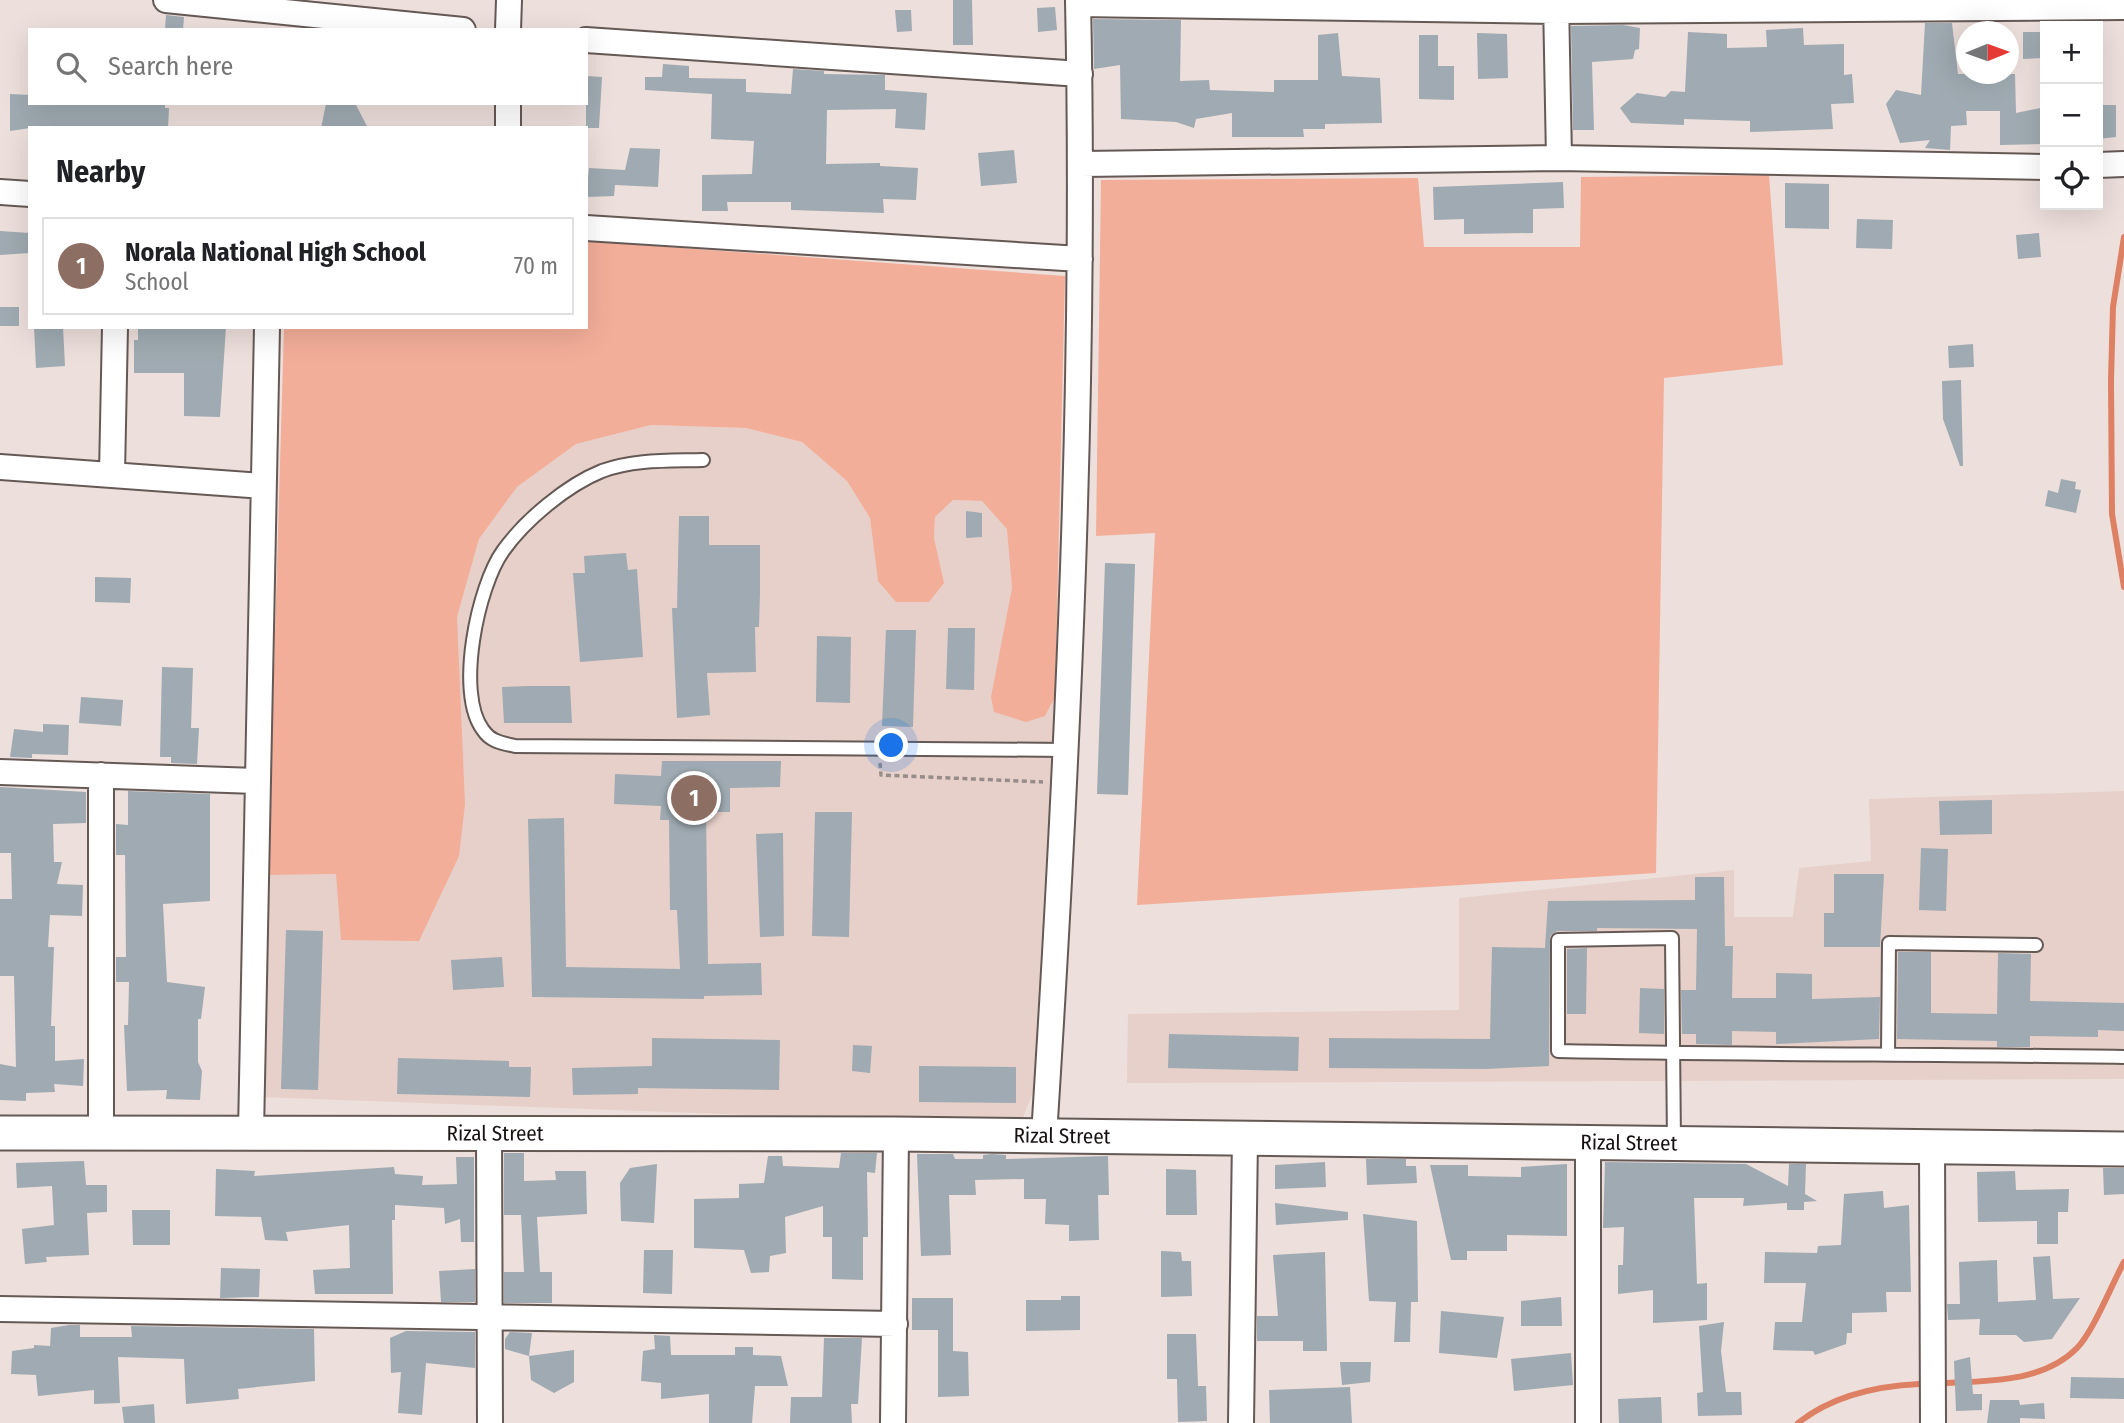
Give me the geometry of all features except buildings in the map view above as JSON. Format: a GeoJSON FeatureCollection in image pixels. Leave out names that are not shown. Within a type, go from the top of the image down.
{"type":"FeatureCollection","features":[{"type":"Feature","properties":{"kind":"main road","name":"Rizal Street"},"geometry":{"type":"LineString","coordinates":[[0,1133],[101,1130],[896,1134],[2124,1149]]}},
{"type":"Feature","properties":{"kind":"street"},"geometry":{"type":"LineString","coordinates":[[166,0],[443,28]]}},
{"type":"Feature","properties":{"kind":"street"},"geometry":{"type":"LineString","coordinates":[[508,28],[509,0]]}},
{"type":"Feature","properties":{"kind":"street"},"geometry":{"type":"LineString","coordinates":[[1044,1136],[1068,750],[1077,484],[1082,164],[1078,2],[2124,7]]}},
{"type":"Feature","properties":{"kind":"street"},"geometry":{"type":"LineString","coordinates":[[1556,5],[1559,158]]}},
{"type":"Feature","properties":{"kind":"street"},"geometry":{"type":"LineString","coordinates":[[588,40],[1080,74]]}},
{"type":"Feature","properties":{"kind":"street"},"geometry":{"type":"LineString","coordinates":[[508,105],[508,126]]}},
{"type":"Feature","properties":{"kind":"street"},"geometry":{"type":"LineString","coordinates":[[1082,164],[1559,158],[2040,167]]}},
{"type":"Feature","properties":{"kind":"street"},"geometry":{"type":"LineString","coordinates":[[0,192],[28,194]]}},
{"type":"Feature","properties":{"kind":"street"},"geometry":{"type":"LineString","coordinates":[[588,228],[1080,259]]}},
{"type":"Feature","properties":{"kind":"street"},"geometry":{"type":"LineString","coordinates":[[112,473],[115,329]]}},
{"type":"Feature","properties":{"kind":"street"},"geometry":{"type":"LineString","coordinates":[[251,1132],[267,329]]}},
{"type":"Feature","properties":{"kind":"street"},"geometry":{"type":"LineString","coordinates":[[0,467],[112,473],[262,486]]}},
{"type":"Feature","properties":{"kind":"street"},"geometry":{"type":"LineString","coordinates":[[0,772],[256,781]]}},
{"type":"Feature","properties":{"kind":"street"},"geometry":{"type":"LineString","coordinates":[[101,775],[101,1130]]}},
{"type":"Feature","properties":{"kind":"street"},"geometry":{"type":"LineString","coordinates":[[489,1134],[490,1423]]}},
{"type":"Feature","properties":{"kind":"street"},"geometry":{"type":"LineString","coordinates":[[893,1423],[896,1134]]}},
{"type":"Feature","properties":{"kind":"street"},"geometry":{"type":"LineString","coordinates":[[1241,1423],[1245,1138]]}},
{"type":"Feature","properties":{"kind":"street"},"geometry":{"type":"LineString","coordinates":[[1588,1142],[1588,1423]]}},
{"type":"Feature","properties":{"kind":"street"},"geometry":{"type":"LineString","coordinates":[[1932,1146],[1933,1423]]}},
{"type":"Feature","properties":{"kind":"street"},"geometry":{"type":"LineString","coordinates":[[0,1309],[489,1315],[895,1324]]}},
{"type":"Feature","properties":{"kind":"lane"},"geometry":{"type":"LineString","coordinates":[[703,460],[638,461],[601,471],[567,492],[527,525],[502,552],[479,604],[470,679],[474,711],[482,729],[494,741],[515,746],[1068,750]]}},
{"type":"Feature","properties":{"kind":"lane"},"geometry":{"type":"LineString","coordinates":[[1674,1143],[1672,1054],[1672,938],[1558,940],[1559,1051],[1672,1054],[1888,1053],[2124,1057]]}},
{"type":"Feature","properties":{"kind":"lane"},"geometry":{"type":"LineString","coordinates":[[1888,1053],[1889,943],[2036,945]]}},
{"type":"Feature","properties":{"kind":"path"},"geometry":{"type":"LineString","coordinates":[[879,749],[881,775],[1066,783]]}},
{"type":"Feature","properties":{"kind":"shaded area"},"geometry":{"type":"Polygon","coordinates":[[[1769,175],[1783,365],[1664,378],[1656,873],[1137,905],[1155,533],[1096,536],[1101,180],[1418,178],[1424,247],[1580,247],[1581,177],[1769,175]]]}},
{"type":"Feature","properties":{"kind":"shaded area"},"geometry":{"type":"Polygon","coordinates":[[[588,241],[1065,276],[1055,697],[1045,716],[1026,722],[994,712],[991,697],[1012,588],[1007,529],[982,501],[953,500],[935,517],[934,538],[944,583],[929,602],[896,602],[878,581],[870,518],[847,481],[802,442],[746,428],[651,425],[576,444],[517,487],[479,539],[457,617],[465,804],[459,856],[419,941],[341,940],[336,874],[268,875],[284,329],[588,329],[588,241]]]}},
{"type":"Feature","properties":{"kind":"shaded area"},"geometry":{"type":"Polygon","coordinates":[[[651,425],[746,428],[802,442],[847,481],[870,518],[878,581],[943,584],[934,538],[935,517],[953,500],[982,501],[1008,529],[1012,588],[1005,629],[1045,716],[1055,697],[1033,1092],[1020,1125],[261,1097],[268,875],[337,874],[457,617],[479,539],[517,487],[576,444],[651,425]]]}},
{"type":"Feature","properties":{"kind":"shaded area"},"geometry":{"type":"Polygon","coordinates":[[[2124,791],[2124,1079],[1127,1083],[1128,1014],[1459,1010],[1459,898],[1734,870],[1734,917],[1793,917],[1799,868],[1871,861],[1869,799],[2124,791]]]}},
{"type":"Feature","properties":{"kind":"waterway"},"geometry":{"type":"LineString","coordinates":[[2124,237],[2113,307],[2111,380],[2112,514],[2124,587]]}},
{"type":"Feature","properties":{"kind":"waterway"},"geometry":{"type":"LineString","coordinates":[[1944,1383],[2015,1378],[2049,1368],[2064,1359],[2083,1341],[2124,1262]]}},
{"type":"Feature","properties":{"kind":"waterway"},"geometry":{"type":"LineString","coordinates":[[1798,1423],[1840,1399],[1871,1390],[1919,1384]]}},
{"type":"Feature","properties":{"kind":"place","name":"Norala National High School"},"geometry":{"type":"Point","coordinates":[694,798]}}]}
